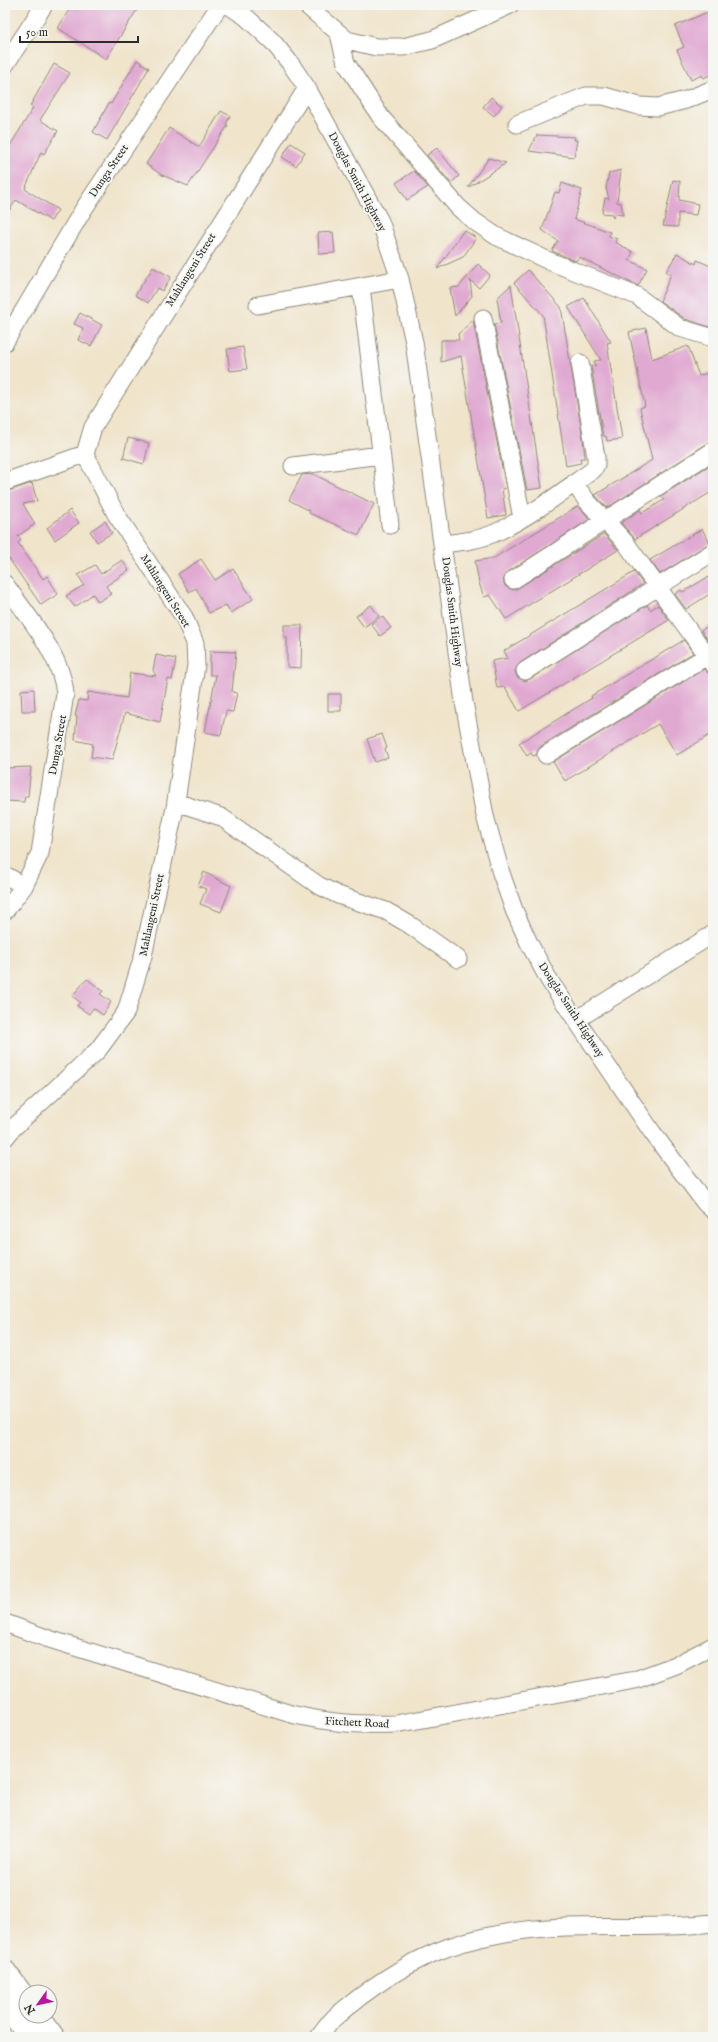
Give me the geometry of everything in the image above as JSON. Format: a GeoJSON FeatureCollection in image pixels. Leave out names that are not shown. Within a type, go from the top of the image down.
{"type":"FeatureCollection","features":[{"type":"Feature","properties":{"kind":"main road"},"geometry":{"type":"LineString","coordinates":[[5,1971],[18,1988]]}},
{"type":"Feature","properties":{"kind":"main road"},"geometry":{"type":"LineString","coordinates":[[5,2004],[29,2037]]}},
{"type":"Feature","properties":{"kind":"main road"},"geometry":{"type":"LineString","coordinates":[[45,2024],[54,2037]]}},
{"type":"Feature","properties":{"kind":"street"},"geometry":{"type":"LineString","coordinates":[[5,66],[10,45],[44,5]]}},
{"type":"Feature","properties":{"kind":"street","name":"Dunga Street"},"geometry":{"type":"LineString","coordinates":[[5,342],[83,210],[220,5]]}},
{"type":"Feature","properties":{"kind":"street","name":"Douglas Smith Highway"},"geometry":{"type":"LineString","coordinates":[[228,5],[245,16],[273,42],[307,88],[380,221],[400,279],[414,342],[464,702],[487,823],[501,873],[529,943],[549,980],[620,1086],[674,1162],[705,1203],[713,1210]]}},
{"type":"Feature","properties":{"kind":"street"},"geometry":{"type":"LineString","coordinates":[[306,5],[347,40],[376,47],[403,47],[432,40],[510,5]]}},
{"type":"Feature","properties":{"kind":"street"},"geometry":{"type":"LineString","coordinates":[[339,34],[346,63],[380,116],[458,207],[474,221],[496,236],[549,261],[636,296],[680,328],[713,338]]}},
{"type":"Feature","properties":{"kind":"street","name":"Mahlangeni Street"},"geometry":{"type":"LineString","coordinates":[[5,1138],[13,1128],[98,1050],[126,1012],[143,956],[176,802],[196,665],[195,643],[184,617],[116,514],[85,454],[93,427],[106,404],[307,88]]}},
{"type":"Feature","properties":{"kind":"street"},"geometry":{"type":"LineString","coordinates":[[517,124],[586,96],[604,96],[639,106],[658,107],[686,100],[713,89]]}},
{"type":"Feature","properties":{"kind":"street"},"geometry":{"type":"LineString","coordinates":[[258,305],[400,279]]}},
{"type":"Feature","properties":{"kind":"street"},"geometry":{"type":"LineString","coordinates":[[361,286],[390,525]]}},
{"type":"Feature","properties":{"kind":"street"},"geometry":{"type":"LineString","coordinates":[[483,318],[522,518]]}},
{"type":"Feature","properties":{"kind":"street"},"geometry":{"type":"LineString","coordinates":[[443,544],[466,541],[496,533],[522,518],[593,470],[596,465],[580,363]]}},
{"type":"Feature","properties":{"kind":"street"},"geometry":{"type":"LineString","coordinates":[[513,580],[713,451]]}},
{"type":"Feature","properties":{"kind":"street"},"geometry":{"type":"LineString","coordinates":[[5,482],[85,454]]}},
{"type":"Feature","properties":{"kind":"street"},"geometry":{"type":"LineString","coordinates":[[293,466],[381,455]]}},
{"type":"Feature","properties":{"kind":"street"},"geometry":{"type":"LineString","coordinates":[[546,755],[711,657],[625,542],[587,501],[574,483]]}},
{"type":"Feature","properties":{"kind":"street"},"geometry":{"type":"LineString","coordinates":[[525,671],[657,586],[713,552]]}},
{"type":"Feature","properties":{"kind":"street","name":"Dunga Street"},"geometry":{"type":"LineString","coordinates":[[5,584],[58,663],[64,682],[65,694],[40,853],[24,886],[5,912]]}},
{"type":"Feature","properties":{"kind":"street"},"geometry":{"type":"LineString","coordinates":[[176,802],[221,817],[318,885],[338,895],[386,911],[410,924],[458,959]]}},
{"type":"Feature","properties":{"kind":"street"},"geometry":{"type":"LineString","coordinates":[[5,875],[24,886]]}},
{"type":"Feature","properties":{"kind":"street"},"geometry":{"type":"LineString","coordinates":[[579,1025],[713,934]]}},
{"type":"Feature","properties":{"kind":"street","name":"Fitchett Road"},"geometry":{"type":"LineString","coordinates":[[5,1623],[49,1639],[291,1714],[325,1722],[359,1725],[396,1724],[635,1680],[676,1664],[713,1646]]}},
{"type":"Feature","properties":{"kind":"street"},"geometry":{"type":"LineString","coordinates":[[319,2037],[333,2019],[375,1987],[410,1964],[436,1952],[461,1944],[508,1933],[566,1927],[678,1927],[713,1923]]}},
{"type":"Feature","properties":{"kind":"building"},"geometry":{"type":"Polygon","coordinates":[[[72,5],[140,5],[106,59],[58,28],[72,5]]]}},
{"type":"Feature","properties":{"kind":"building"},"geometry":{"type":"Polygon","coordinates":[[[708,12],[713,20],[713,74],[703,78],[702,75],[691,80],[677,50],[684,47],[675,26],[708,12]]]}},
{"type":"Feature","properties":{"kind":"building"},"geometry":{"type":"Polygon","coordinates":[[[137,60],[149,68],[107,140],[93,132],[109,103],[111,104],[137,60]]]}},
{"type":"Feature","properties":{"kind":"building"},"geometry":{"type":"Polygon","coordinates":[[[54,64],[70,73],[40,120],[58,131],[44,154],[41,152],[25,189],[58,210],[51,221],[16,200],[5,217],[5,154],[33,108],[30,106],[54,64]]]}},
{"type":"Feature","properties":{"kind":"building"},"geometry":{"type":"Polygon","coordinates":[[[491,97],[502,106],[494,116],[483,107],[491,97]]]}},
{"type":"Feature","properties":{"kind":"building"},"geometry":{"type":"Polygon","coordinates":[[[221,111],[230,116],[226,124],[228,125],[188,186],[162,175],[146,164],[169,128],[199,147],[221,111]]]}},
{"type":"Feature","properties":{"kind":"building"},"geometry":{"type":"Polygon","coordinates":[[[537,135],[575,137],[574,140],[577,140],[574,157],[529,151],[537,135]]]}},
{"type":"Feature","properties":{"kind":"building"},"geometry":{"type":"Polygon","coordinates":[[[291,143],[305,152],[296,166],[282,157],[291,143]]]}},
{"type":"Feature","properties":{"kind":"building"},"geometry":{"type":"Polygon","coordinates":[[[437,148],[459,176],[451,183],[427,155],[437,148]]]}},
{"type":"Feature","properties":{"kind":"building"},"geometry":{"type":"Polygon","coordinates":[[[489,158],[506,163],[468,187],[489,158]]]}},
{"type":"Feature","properties":{"kind":"building"},"geometry":{"type":"Polygon","coordinates":[[[621,170],[617,202],[621,203],[623,215],[615,214],[613,218],[612,214],[602,213],[605,198],[609,199],[606,188],[609,173],[621,170]]]}},
{"type":"Feature","properties":{"kind":"building"},"geometry":{"type":"Polygon","coordinates":[[[414,171],[428,187],[407,200],[396,183],[414,171]]]}},
{"type":"Feature","properties":{"kind":"building"},"geometry":{"type":"Polygon","coordinates":[[[673,180],[680,181],[679,200],[698,204],[696,215],[678,213],[678,227],[663,226],[673,180]]]}},
{"type":"Feature","properties":{"kind":"building"},"geometry":{"type":"Polygon","coordinates":[[[562,183],[582,190],[574,219],[610,232],[609,236],[617,239],[615,242],[633,252],[629,260],[647,269],[638,286],[579,257],[576,261],[552,251],[558,241],[542,230],[555,192],[559,193],[562,183]]]}},
{"type":"Feature","properties":{"kind":"building"},"geometry":{"type":"Polygon","coordinates":[[[464,230],[476,238],[463,257],[437,269],[464,230]]]}},
{"type":"Feature","properties":{"kind":"building"},"geometry":{"type":"Polygon","coordinates":[[[333,232],[335,253],[319,254],[318,233],[333,232]]]}},
{"type":"Feature","properties":{"kind":"building"},"geometry":{"type":"Polygon","coordinates":[[[677,253],[696,264],[697,260],[713,267],[713,328],[685,319],[660,301],[671,274],[666,272],[677,253]]]}},
{"type":"Feature","properties":{"kind":"building"},"geometry":{"type":"Polygon","coordinates":[[[478,264],[490,275],[479,288],[470,280],[472,296],[455,316],[450,288],[459,287],[478,264]]]}},
{"type":"Feature","properties":{"kind":"building"},"geometry":{"type":"Polygon","coordinates":[[[153,267],[171,277],[162,291],[157,288],[148,303],[135,295],[153,267]]]}},
{"type":"Feature","properties":{"kind":"building"},"geometry":{"type":"Polygon","coordinates":[[[528,270],[561,307],[583,439],[585,458],[580,458],[581,463],[566,466],[543,315],[514,283],[528,270]]]}},
{"type":"Feature","properties":{"kind":"building"},"geometry":{"type":"Polygon","coordinates":[[[511,285],[542,488],[527,490],[494,324],[501,323],[497,298],[511,285]]]}},
{"type":"Feature","properties":{"kind":"building"},"geometry":{"type":"Polygon","coordinates":[[[584,298],[611,342],[607,343],[622,439],[607,441],[606,436],[603,436],[591,366],[595,366],[594,361],[601,360],[568,307],[584,298]]]}},
{"type":"Feature","properties":{"kind":"building"},"geometry":{"type":"Polygon","coordinates":[[[80,313],[102,325],[91,346],[78,340],[83,328],[74,324],[80,313]]]}},
{"type":"Feature","properties":{"kind":"building"},"geometry":{"type":"Polygon","coordinates":[[[473,320],[506,488],[502,489],[506,515],[488,518],[461,356],[441,362],[441,340],[459,340],[458,334],[473,320]]]}},
{"type":"Feature","properties":{"kind":"building"},"geometry":{"type":"Polygon","coordinates":[[[646,328],[652,359],[688,346],[699,376],[713,371],[713,441],[607,508],[595,495],[652,460],[640,408],[645,406],[629,332],[646,328]]]}},
{"type":"Feature","properties":{"kind":"building"},"geometry":{"type":"Polygon","coordinates":[[[243,347],[247,369],[230,371],[227,349],[243,347]]]}},
{"type":"Feature","properties":{"kind":"building"},"geometry":{"type":"Polygon","coordinates":[[[128,438],[149,443],[144,464],[123,458],[128,438]]]}},
{"type":"Feature","properties":{"kind":"building"},"geometry":{"type":"Polygon","coordinates":[[[713,463],[713,491],[635,539],[621,523],[640,510],[642,513],[664,500],[661,496],[713,463]]]}},
{"type":"Feature","properties":{"kind":"building"},"geometry":{"type":"Polygon","coordinates":[[[313,474],[374,504],[359,535],[309,513],[310,511],[289,500],[302,475],[313,474]]]}},
{"type":"Feature","properties":{"kind":"building"},"geometry":{"type":"Polygon","coordinates":[[[32,483],[37,501],[23,504],[35,524],[18,536],[21,540],[18,543],[43,579],[47,576],[58,594],[41,605],[5,553],[5,492],[32,483]]]}},
{"type":"Feature","properties":{"kind":"building"},"geometry":{"type":"Polygon","coordinates":[[[578,506],[590,519],[508,572],[503,580],[505,586],[513,590],[518,588],[604,534],[618,550],[506,619],[490,595],[484,597],[479,583],[475,561],[494,558],[578,506]]]}},
{"type":"Feature","properties":{"kind":"building"},"geometry":{"type":"Polygon","coordinates":[[[70,510],[79,523],[55,540],[47,528],[70,510]]]}},
{"type":"Feature","properties":{"kind":"building"},"geometry":{"type":"Polygon","coordinates":[[[105,521],[112,533],[97,542],[90,531],[105,521]]]}},
{"type":"Feature","properties":{"kind":"building"},"geometry":{"type":"Polygon","coordinates":[[[702,529],[710,543],[660,574],[650,560],[702,529]]]}},
{"type":"Feature","properties":{"kind":"building"},"geometry":{"type":"Polygon","coordinates":[[[201,559],[215,580],[233,569],[253,599],[231,613],[226,605],[209,613],[196,588],[189,592],[178,574],[201,559]]]}},
{"type":"Feature","properties":{"kind":"building"},"geometry":{"type":"Polygon","coordinates":[[[122,560],[129,570],[106,586],[111,594],[98,602],[93,594],[75,607],[66,596],[84,585],[78,575],[95,565],[101,574],[122,560]]]}},
{"type":"Feature","properties":{"kind":"building"},"geometry":{"type":"Polygon","coordinates":[[[634,572],[643,584],[520,663],[515,671],[517,677],[525,681],[530,679],[647,605],[650,610],[658,605],[669,620],[519,711],[505,687],[497,688],[492,661],[508,658],[504,651],[634,572]]]}},
{"type":"Feature","properties":{"kind":"building"},"geometry":{"type":"Polygon","coordinates":[[[708,577],[713,584],[713,592],[686,609],[675,594],[681,590],[683,592],[708,577]]]}},
{"type":"Feature","properties":{"kind":"building"},"geometry":{"type":"Polygon","coordinates":[[[371,605],[379,616],[364,627],[356,616],[371,605]]]}},
{"type":"Feature","properties":{"kind":"building"},"geometry":{"type":"Polygon","coordinates":[[[382,616],[391,628],[380,636],[371,624],[382,616]]]}},
{"type":"Feature","properties":{"kind":"building"},"geometry":{"type":"Polygon","coordinates":[[[713,624],[713,642],[710,643],[701,630],[713,624]]]}},
{"type":"Feature","properties":{"kind":"building"},"geometry":{"type":"Polygon","coordinates":[[[284,625],[302,625],[301,668],[287,667],[287,637],[284,637],[284,625]]]}},
{"type":"Feature","properties":{"kind":"building"},"geometry":{"type":"Polygon","coordinates":[[[684,640],[693,653],[541,746],[536,755],[533,756],[531,753],[527,756],[519,743],[592,698],[591,696],[684,640]]]}},
{"type":"Feature","properties":{"kind":"building"},"geometry":{"type":"Polygon","coordinates":[[[210,651],[236,652],[232,692],[237,693],[233,712],[226,711],[221,735],[205,732],[216,675],[210,675],[210,651]]]}},
{"type":"Feature","properties":{"kind":"building"},"geometry":{"type":"Polygon","coordinates":[[[156,655],[176,659],[172,680],[168,679],[160,722],[125,713],[112,760],[91,757],[93,744],[75,740],[77,716],[75,716],[79,700],[87,701],[88,692],[127,698],[130,673],[156,676],[153,670],[156,655]]]}},
{"type":"Feature","properties":{"kind":"building"},"geometry":{"type":"Polygon","coordinates":[[[704,669],[713,678],[713,733],[677,755],[658,724],[565,781],[553,762],[704,669]]]}},
{"type":"Feature","properties":{"kind":"building"},"geometry":{"type":"Polygon","coordinates":[[[34,689],[35,711],[22,711],[21,690],[34,689]]]}},
{"type":"Feature","properties":{"kind":"building"},"geometry":{"type":"Polygon","coordinates":[[[328,694],[341,694],[341,711],[328,711],[328,694]]]}},
{"type":"Feature","properties":{"kind":"building"},"geometry":{"type":"Polygon","coordinates":[[[382,734],[387,748],[385,749],[388,758],[375,762],[367,739],[382,734]]]}},
{"type":"Feature","properties":{"kind":"building"},"geometry":{"type":"Polygon","coordinates":[[[31,767],[28,796],[25,796],[24,802],[5,801],[5,768],[31,767]]]}},
{"type":"Feature","properties":{"kind":"building"},"geometry":{"type":"Polygon","coordinates":[[[204,872],[231,886],[221,912],[200,904],[206,889],[198,886],[204,872]]]}},
{"type":"Feature","properties":{"kind":"building"},"geometry":{"type":"Polygon","coordinates":[[[87,979],[103,991],[100,994],[111,1002],[103,1015],[93,1008],[89,1014],[77,1006],[80,1002],[72,996],[87,979]]]}}]}
